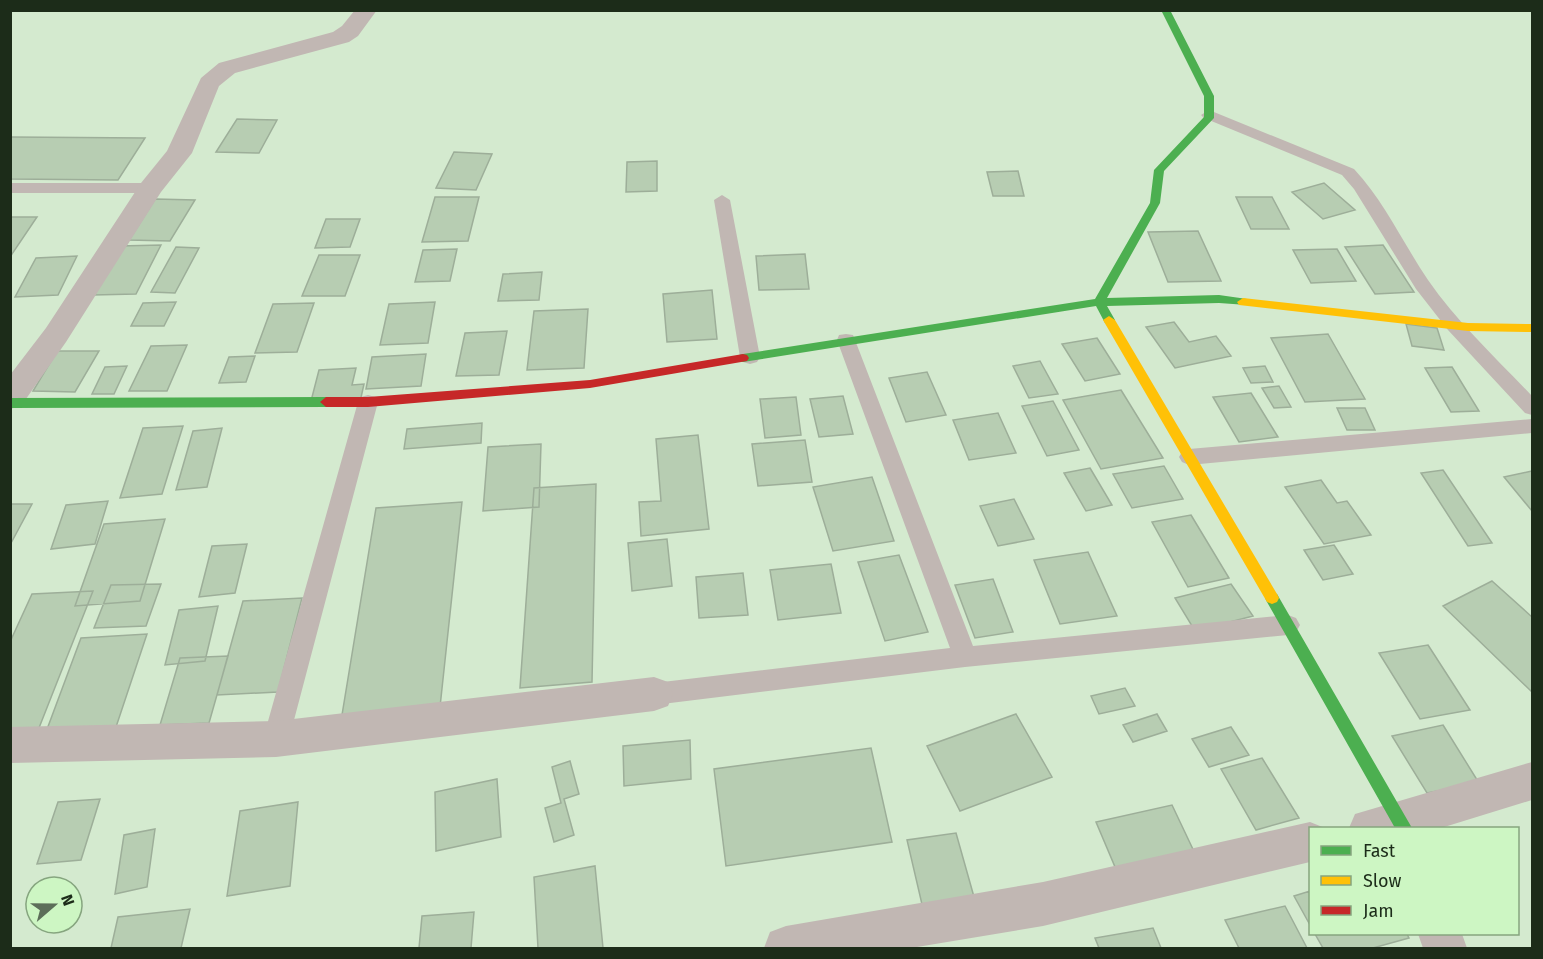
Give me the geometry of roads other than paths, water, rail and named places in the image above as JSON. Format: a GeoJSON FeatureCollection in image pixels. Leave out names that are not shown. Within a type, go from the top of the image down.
{"type":"FeatureCollection","features":[{"type":"Feature","properties":{"kind":"street"},"geometry":{"type":"LineString","coordinates":[[10,398],[56,335],[150,188],[179,153],[209,83],[227,68],[341,37],[350,31],[367,10]]}},
{"type":"Feature","properties":{"kind":"street"},"geometry":{"type":"LineString","coordinates":[[1099,302],[1155,203],[1159,170],[1209,118],[1209,96],[1165,10]]}},
{"type":"Feature","properties":{"kind":"street"},"geometry":{"type":"LineString","coordinates":[[10,403],[368,402],[590,384],[846,340],[1099,302],[1218,299],[1455,326],[1533,328]]}},
{"type":"Feature","properties":{"kind":"street"},"geometry":{"type":"LineString","coordinates":[[1099,302],[1288,625],[1392,826],[1533,781]]}},
{"type":"Feature","properties":{"kind":"street"},"geometry":{"type":"LineString","coordinates":[[10,745],[276,739],[654,694]]}},
{"type":"Feature","properties":{"kind":"street"},"geometry":{"type":"LineString","coordinates":[[786,948],[1043,904],[1309,842]]}},
{"type":"Feature","properties":{"kind":"lane"},"geometry":{"type":"LineString","coordinates":[[1209,115],[1348,172],[1361,186],[1422,285],[1455,326],[1533,408]]}},
{"type":"Feature","properties":{"kind":"lane"},"geometry":{"type":"LineString","coordinates":[[10,188],[150,188]]}},
{"type":"Feature","properties":{"kind":"lane"},"geometry":{"type":"LineString","coordinates":[[722,200],[750,357]]}},
{"type":"Feature","properties":{"kind":"lane"},"geometry":{"type":"LineString","coordinates":[[846,340],[965,657]]}},
{"type":"Feature","properties":{"kind":"lane"},"geometry":{"type":"LineString","coordinates":[[276,739],[368,402]]}},
{"type":"Feature","properties":{"kind":"lane"},"geometry":{"type":"LineString","coordinates":[[1189,457],[1533,426]]}},
{"type":"Feature","properties":{"kind":"lane"},"geometry":{"type":"LineString","coordinates":[[654,694],[965,657],[1288,625]]}}]}
